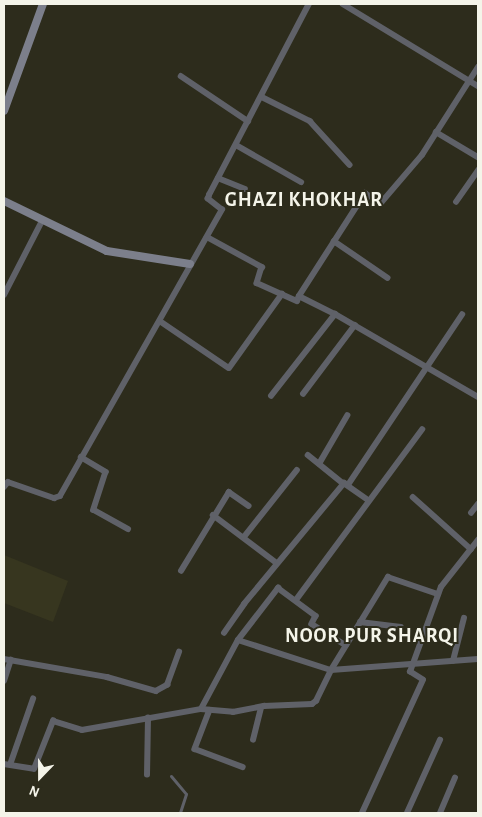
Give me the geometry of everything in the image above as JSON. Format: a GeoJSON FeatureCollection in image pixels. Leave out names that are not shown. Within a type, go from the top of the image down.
{"type":"FeatureCollection","features":[{"type":"Feature","properties":{"kind":"street"},"geometry":{"type":"LineString","coordinates":[[4,111],[43,4]]}},
{"type":"Feature","properties":{"kind":"street"},"geometry":{"type":"LineString","coordinates":[[4,487],[8,482],[58,498],[222,210],[208,199],[309,4]]}},
{"type":"Feature","properties":{"kind":"street"},"geometry":{"type":"LineString","coordinates":[[343,4],[478,86]]}},
{"type":"Feature","properties":{"kind":"street"},"geometry":{"type":"LineString","coordinates":[[207,237],[262,267],[256,282],[297,301],[365,193],[381,203],[422,155],[478,66]]}},
{"type":"Feature","properties":{"kind":"street"},"geometry":{"type":"LineString","coordinates":[[181,76],[248,121]]}},
{"type":"Feature","properties":{"kind":"street"},"geometry":{"type":"LineString","coordinates":[[262,96],[310,121],[350,165]]}},
{"type":"Feature","properties":{"kind":"street"},"geometry":{"type":"LineString","coordinates":[[436,132],[478,157]]}},
{"type":"Feature","properties":{"kind":"street"},"geometry":{"type":"LineString","coordinates":[[236,145],[301,182]]}},
{"type":"Feature","properties":{"kind":"street"},"geometry":{"type":"LineString","coordinates":[[456,202],[478,170]]}},
{"type":"Feature","properties":{"kind":"street"},"geometry":{"type":"LineString","coordinates":[[218,178],[244,189]]}},
{"type":"Feature","properties":{"kind":"street"},"geometry":{"type":"LineString","coordinates":[[4,201],[107,251],[190,264]]}},
{"type":"Feature","properties":{"kind":"street"},"geometry":{"type":"LineString","coordinates":[[4,295],[42,221]]}},
{"type":"Feature","properties":{"kind":"street"},"geometry":{"type":"LineString","coordinates":[[334,241],[388,278]]}},
{"type":"Feature","properties":{"kind":"street"},"geometry":{"type":"LineString","coordinates":[[160,321],[229,368],[282,294]]}},
{"type":"Feature","properties":{"kind":"street"},"geometry":{"type":"LineString","coordinates":[[299,296],[355,325],[425,369],[478,397]]}},
{"type":"Feature","properties":{"kind":"street"},"geometry":{"type":"LineString","coordinates":[[271,396],[335,314]]}},
{"type":"Feature","properties":{"kind":"street"},"geometry":{"type":"LineString","coordinates":[[224,633],[277,563],[346,484],[462,315]]}},
{"type":"Feature","properties":{"kind":"street"},"geometry":{"type":"LineString","coordinates":[[304,394],[355,325]]}},
{"type":"Feature","properties":{"kind":"street"},"geometry":{"type":"LineString","coordinates":[[319,464],[347,416]]}},
{"type":"Feature","properties":{"kind":"street"},"geometry":{"type":"LineString","coordinates":[[296,600],[368,500],[422,430]]}},
{"type":"Feature","properties":{"kind":"street"},"geometry":{"type":"LineString","coordinates":[[308,455],[368,500]]}},
{"type":"Feature","properties":{"kind":"street"},"geometry":{"type":"LineString","coordinates":[[81,457],[106,472],[94,510],[128,529]]}},
{"type":"Feature","properties":{"kind":"street"},"geometry":{"type":"LineString","coordinates":[[244,537],[297,470]]}},
{"type":"Feature","properties":{"kind":"street"},"geometry":{"type":"LineString","coordinates":[[181,571],[213,515],[229,492],[249,506]]}},
{"type":"Feature","properties":{"kind":"street"},"geometry":{"type":"LineString","coordinates":[[413,497],[471,549]]}},
{"type":"Feature","properties":{"kind":"street"},"geometry":{"type":"LineString","coordinates":[[471,513],[478,504]]}},
{"type":"Feature","properties":{"kind":"street"},"geometry":{"type":"LineString","coordinates":[[213,515],[277,563]]}},
{"type":"Feature","properties":{"kind":"street"},"geometry":{"type":"LineString","coordinates":[[362,813],[423,680],[410,673],[438,594],[478,540]]}},
{"type":"Feature","properties":{"kind":"street"},"geometry":{"type":"LineString","coordinates":[[34,699],[7,764],[34,768],[53,721],[82,730],[201,709],[233,712],[314,703],[331,670],[388,577],[438,594]]}},
{"type":"Feature","properties":{"kind":"street"},"geometry":{"type":"LineString","coordinates":[[201,709],[238,640],[278,588],[316,616],[312,624],[346,645]]}},
{"type":"Feature","properties":{"kind":"street"},"geometry":{"type":"LineString","coordinates":[[453,661],[464,618]]}},
{"type":"Feature","properties":{"kind":"street"},"geometry":{"type":"LineString","coordinates":[[360,622],[401,627]]}},
{"type":"Feature","properties":{"kind":"street"},"geometry":{"type":"LineString","coordinates":[[238,640],[331,670],[408,666],[414,662],[478,658]]}},
{"type":"Feature","properties":{"kind":"street"},"geometry":{"type":"LineString","coordinates":[[4,681],[7,660],[107,677],[156,691],[167,685],[179,652]]}},
{"type":"Feature","properties":{"kind":"street"},"geometry":{"type":"LineString","coordinates":[[253,740],[261,708]]}},
{"type":"Feature","properties":{"kind":"street"},"geometry":{"type":"LineString","coordinates":[[210,710],[195,749],[243,766]]}},
{"type":"Feature","properties":{"kind":"street"},"geometry":{"type":"LineString","coordinates":[[147,775],[148,718]]}},
{"type":"Feature","properties":{"kind":"street"},"geometry":{"type":"LineString","coordinates":[[407,813],[440,740]]}},
{"type":"Feature","properties":{"kind":"street"},"geometry":{"type":"LineString","coordinates":[[440,813],[455,778]]}},
{"type":"Feature","properties":{"kind":"lane"},"geometry":{"type":"LineString","coordinates":[[171,776],[186,794],[180,813]]}},
{"type":"Feature","properties":{"kind":"shaded area"},"geometry":{"type":"Polygon","coordinates":[[[4,555],[68,581],[53,622],[4,603],[4,555]]]}},
{"type":"Feature","properties":{"kind":"district","name":"GHAZI KHOKHAR"},"geometry":{"type":"Point","coordinates":[304,200]}},
{"type":"Feature","properties":{"kind":"district","name":"NOOR PUR SHARQI"},"geometry":{"type":"Point","coordinates":[372,636]}}]}
